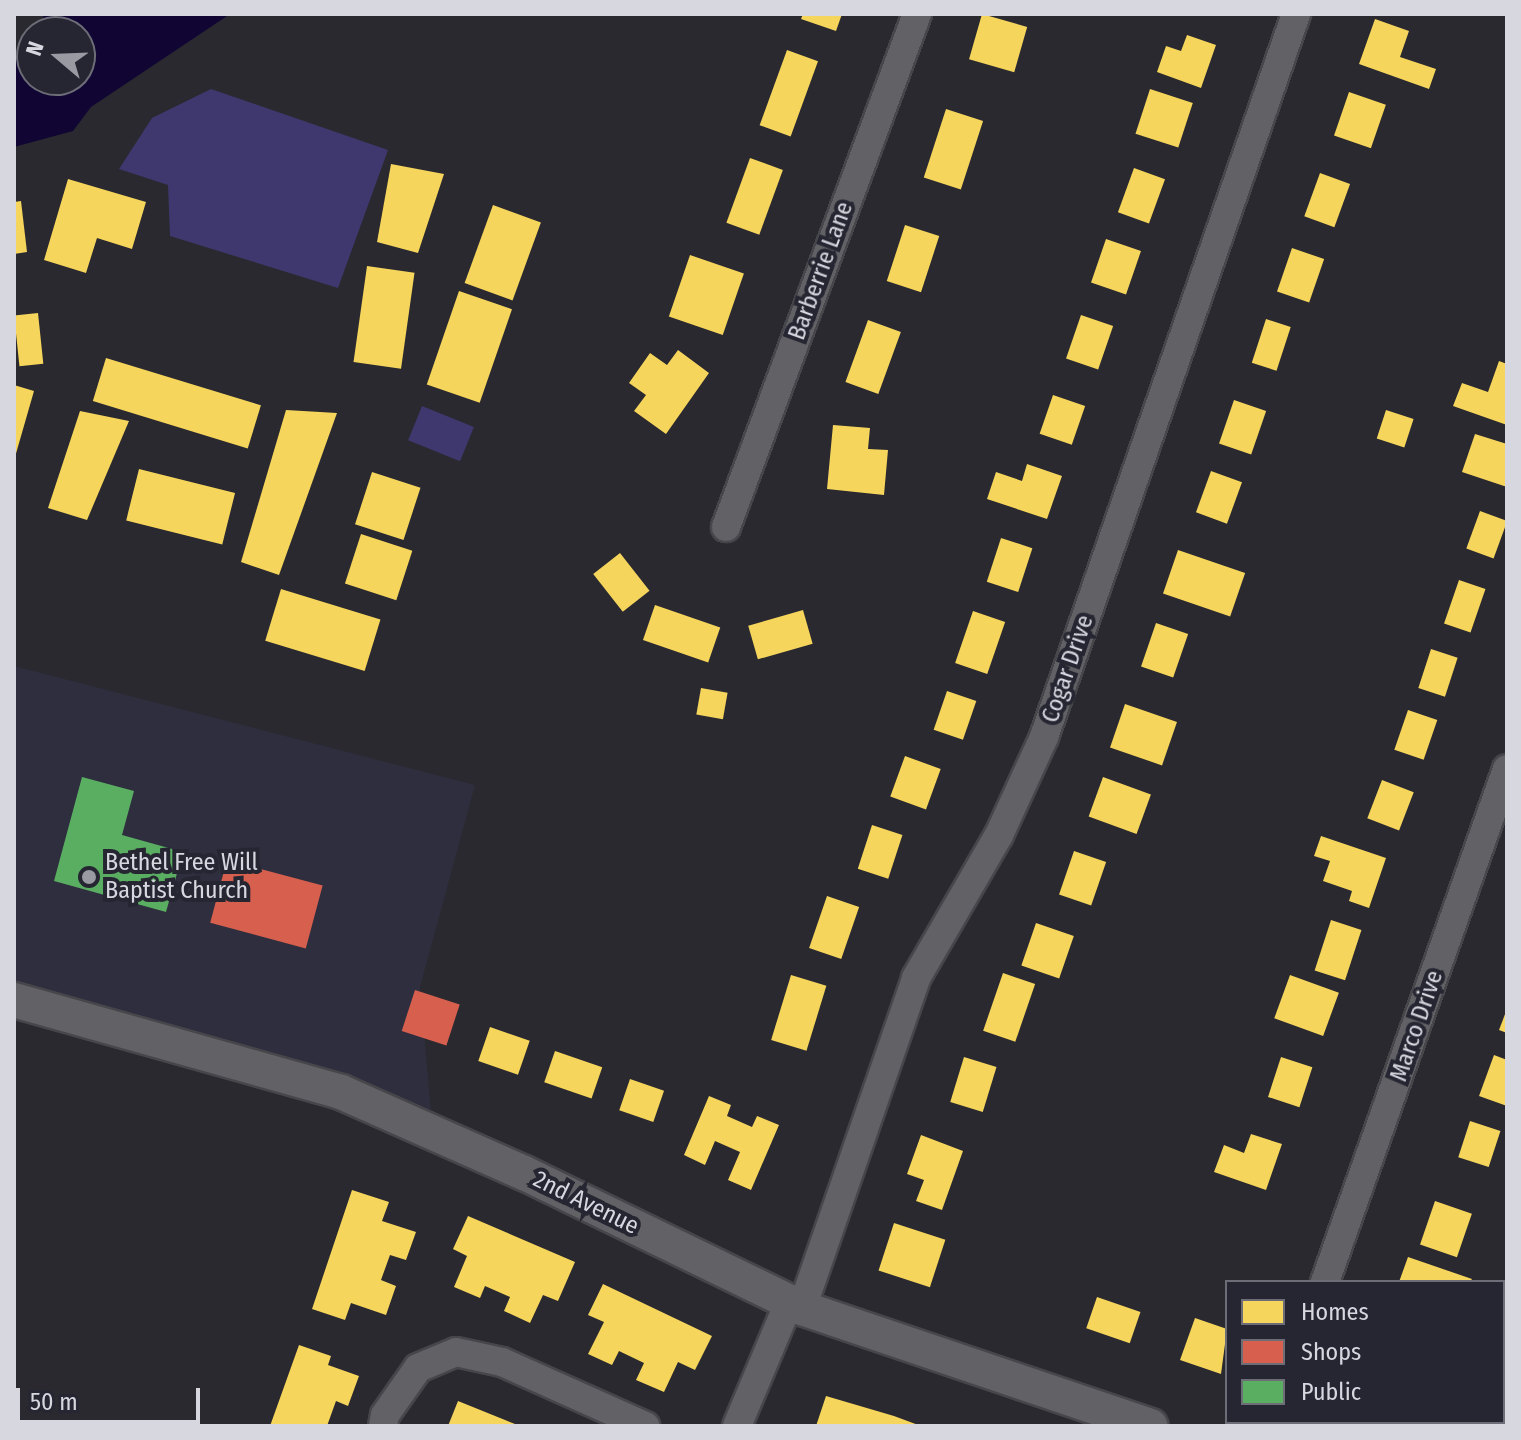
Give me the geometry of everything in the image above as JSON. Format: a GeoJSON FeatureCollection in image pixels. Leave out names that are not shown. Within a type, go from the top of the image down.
{"type":"FeatureCollection","features":[{"type":"Feature","properties":{"kind":"street","name":"Barberrie Lane"},"geometry":{"type":"LineString","coordinates":[[726,527],[917,14]]}},
{"type":"Feature","properties":{"kind":"street","name":"Cogar Drive"},"geometry":{"type":"LineString","coordinates":[[737,1426],[796,1305],[916,978],[999,835],[1044,737],[1296,14]]}},
{"type":"Feature","properties":{"kind":"street","name":"Marco Drive"},"geometry":{"type":"LineString","coordinates":[[1326,1280],[1507,769]]}},
{"type":"Feature","properties":{"kind":"street","name":"2nd Avenue"},"geometry":{"type":"LineString","coordinates":[[14,1000],[341,1092],[524,1173],[796,1305],[1151,1426]]}},
{"type":"Feature","properties":{"kind":"street"},"geometry":{"type":"LineString","coordinates":[[383,1426],[385,1415],[418,1368],[456,1352],[502,1362],[598,1416],[645,1426]]}},
{"type":"Feature","properties":{"kind":"shaded area"},"geometry":{"type":"Polygon","coordinates":[[[45,14],[230,14],[91,107],[73,131],[14,147],[16,61],[16,96],[96,96],[96,16],[45,14]]]}},
{"type":"Feature","properties":{"kind":"shaded area"},"geometry":{"type":"Polygon","coordinates":[[[211,89],[388,150],[338,288],[170,236],[168,185],[119,169],[152,118],[211,89]]]}},
{"type":"Feature","properties":{"kind":"shaded area"},"geometry":{"type":"Polygon","coordinates":[[[422,406],[474,427],[460,461],[408,440],[422,406]]]}},
{"type":"Feature","properties":{"kind":"shaded area"},"geometry":{"type":"Polygon","coordinates":[[[14,666],[475,785],[420,987],[431,1112],[14,986],[14,666]]]}},
{"type":"Feature","properties":{"kind":"building: Homes"},"geometry":{"type":"Polygon","coordinates":[[[803,14],[842,14],[836,31],[801,19],[803,14]]]}},
{"type":"Feature","properties":{"kind":"building: Homes"},"geometry":{"type":"Polygon","coordinates":[[[982,14],[1027,27],[1014,72],[969,59],[982,14]]]}},
{"type":"Feature","properties":{"kind":"building: Homes"},"geometry":{"type":"Polygon","coordinates":[[[1375,19],[1409,31],[1400,57],[1436,69],[1429,89],[1359,64],[1375,19]]]}},
{"type":"Feature","properties":{"kind":"building: Homes"},"geometry":{"type":"Polygon","coordinates":[[[1187,35],[1216,45],[1201,88],[1157,72],[1166,46],[1181,51],[1187,35]]]}},
{"type":"Feature","properties":{"kind":"building: Homes"},"geometry":{"type":"Polygon","coordinates":[[[787,50],[818,61],[791,136],[760,125],[787,50]]]}},
{"type":"Feature","properties":{"kind":"building: Homes"},"geometry":{"type":"Polygon","coordinates":[[[1150,89],[1193,103],[1178,148],[1135,134],[1150,89]]]}},
{"type":"Feature","properties":{"kind":"building: Homes"},"geometry":{"type":"Polygon","coordinates":[[[1349,92],[1386,105],[1371,148],[1334,135],[1349,92]]]}},
{"type":"Feature","properties":{"kind":"building: Homes"},"geometry":{"type":"Polygon","coordinates":[[[946,109],[983,121],[961,190],[924,177],[946,109]]]}},
{"type":"Feature","properties":{"kind":"building: Homes"},"geometry":{"type":"Polygon","coordinates":[[[750,158],[783,170],[759,235],[726,223],[750,158]]]}},
{"type":"Feature","properties":{"kind":"building: Homes"},"geometry":{"type":"Polygon","coordinates":[[[391,164],[444,174],[418,253],[377,242],[391,164]]]}},
{"type":"Feature","properties":{"kind":"building: Homes"},"geometry":{"type":"Polygon","coordinates":[[[1134,168],[1165,179],[1149,223],[1118,212],[1134,168]]]}},
{"type":"Feature","properties":{"kind":"building: Homes"},"geometry":{"type":"Polygon","coordinates":[[[1320,173],[1350,184],[1334,227],[1304,216],[1320,173]]]}},
{"type":"Feature","properties":{"kind":"building: Homes"},"geometry":{"type":"Polygon","coordinates":[[[68,179],[146,202],[132,249],[97,238],[86,273],[44,260],[68,179]]]}},
{"type":"Feature","properties":{"kind":"building: Homes"},"geometry":{"type":"Polygon","coordinates":[[[21,201],[27,252],[14,254],[14,202],[21,201]]]}},
{"type":"Feature","properties":{"kind":"building: Homes"},"geometry":{"type":"Polygon","coordinates":[[[493,205],[541,222],[513,300],[465,283],[493,205]]]}},
{"type":"Feature","properties":{"kind":"building: Homes"},"geometry":{"type":"Polygon","coordinates":[[[905,225],[939,236],[921,292],[887,281],[905,225]]]}},
{"type":"Feature","properties":{"kind":"building: Homes"},"geometry":{"type":"Polygon","coordinates":[[[1106,239],[1141,251],[1126,295],[1091,282],[1106,239]]]}},
{"type":"Feature","properties":{"kind":"building: Homes"},"geometry":{"type":"Polygon","coordinates":[[[1292,248],[1324,259],[1309,303],[1277,291],[1292,248]]]}},
{"type":"Feature","properties":{"kind":"building: Homes"},"geometry":{"type":"Polygon","coordinates":[[[690,255],[744,274],[723,335],[669,316],[690,255]]]}},
{"type":"Feature","properties":{"kind":"building: Homes"},"geometry":{"type":"Polygon","coordinates":[[[367,266],[415,273],[401,369],[354,362],[367,266]]]}},
{"type":"Feature","properties":{"kind":"building: Homes"},"geometry":{"type":"Polygon","coordinates":[[[459,291],[512,309],[480,403],[427,385],[459,291]]]}},
{"type":"Feature","properties":{"kind":"building: Homes"},"geometry":{"type":"Polygon","coordinates":[[[38,313],[43,364],[19,366],[14,316],[38,313]]]}},
{"type":"Feature","properties":{"kind":"building: Homes"},"geometry":{"type":"Polygon","coordinates":[[[1081,315],[1113,326],[1098,370],[1066,358],[1081,315]]]}},
{"type":"Feature","properties":{"kind":"building: Homes"},"geometry":{"type":"Polygon","coordinates":[[[1266,319],[1291,327],[1277,371],[1252,363],[1266,319]]]}},
{"type":"Feature","properties":{"kind":"building: Homes"},"geometry":{"type":"Polygon","coordinates":[[[868,320],[901,332],[878,394],[845,382],[868,320]]]}},
{"type":"Feature","properties":{"kind":"building: Homes"},"geometry":{"type":"Polygon","coordinates":[[[678,350],[709,373],[666,434],[634,411],[646,395],[629,383],[650,353],[667,365],[678,350]]]}},
{"type":"Feature","properties":{"kind":"building: Homes"},"geometry":{"type":"Polygon","coordinates":[[[106,358],[261,405],[248,448],[93,401],[106,358]]]}},
{"type":"Feature","properties":{"kind":"building: Homes"},"geometry":{"type":"Polygon","coordinates":[[[1499,361],[1507,364],[1507,425],[1453,406],[1462,383],[1488,392],[1499,361]]]}},
{"type":"Feature","properties":{"kind":"building: Homes"},"geometry":{"type":"Polygon","coordinates":[[[14,385],[34,391],[15,457],[14,457],[14,385]]]}},
{"type":"Feature","properties":{"kind":"building: Homes"},"geometry":{"type":"Polygon","coordinates":[[[1053,395],[1085,406],[1072,445],[1040,434],[1053,395]]]}},
{"type":"Feature","properties":{"kind":"building: Homes"},"geometry":{"type":"Polygon","coordinates":[[[1234,400],[1266,411],[1251,455],[1219,443],[1234,400]]]}},
{"type":"Feature","properties":{"kind":"building: Homes"},"geometry":{"type":"Polygon","coordinates":[[[286,410],[337,413],[279,575],[241,562],[286,410]]]}},
{"type":"Feature","properties":{"kind":"building: Homes"},"geometry":{"type":"Polygon","coordinates":[[[1386,410],[1414,419],[1404,447],[1377,439],[1386,410]]]}},
{"type":"Feature","properties":{"kind":"building: Homes"},"geometry":{"type":"Polygon","coordinates":[[[80,411],[129,421],[87,520],[48,508],[80,411]]]}},
{"type":"Feature","properties":{"kind":"building: Homes"},"geometry":{"type":"Polygon","coordinates":[[[833,425],[870,428],[868,449],[888,450],[884,495],[827,489],[833,425]]]}},
{"type":"Feature","properties":{"kind":"building: Homes"},"geometry":{"type":"Polygon","coordinates":[[[1475,434],[1507,444],[1507,487],[1462,472],[1475,434]]]}},
{"type":"Feature","properties":{"kind":"building: Homes"},"geometry":{"type":"Polygon","coordinates":[[[1027,464],[1062,476],[1047,519],[987,499],[996,472],[1022,481],[1027,464]]]}},
{"type":"Feature","properties":{"kind":"building: Homes"},"geometry":{"type":"Polygon","coordinates":[[[139,469],[235,493],[222,544],[126,520],[139,469]]]}},
{"type":"Feature","properties":{"kind":"building: Homes"},"geometry":{"type":"Polygon","coordinates":[[[1211,471],[1242,482],[1227,524],[1196,512],[1211,471]]]}},
{"type":"Feature","properties":{"kind":"building: Homes"},"geometry":{"type":"Polygon","coordinates":[[[372,472],[421,488],[404,540],[355,524],[372,472]]]}},
{"type":"Feature","properties":{"kind":"building: Homes"},"geometry":{"type":"Polygon","coordinates":[[[1480,511],[1507,521],[1494,559],[1466,549],[1480,511]]]}},
{"type":"Feature","properties":{"kind":"building: Homes"},"geometry":{"type":"Polygon","coordinates":[[[361,534],[412,551],[396,600],[345,583],[361,534]]]}},
{"type":"Feature","properties":{"kind":"building: Homes"},"geometry":{"type":"Polygon","coordinates":[[[1001,538],[1032,548],[1018,592],[987,582],[1001,538]]]}},
{"type":"Feature","properties":{"kind":"building: Homes"},"geometry":{"type":"Polygon","coordinates":[[[1178,550],[1245,573],[1230,617],[1163,593],[1178,550]]]}},
{"type":"Feature","properties":{"kind":"building: Homes"},"geometry":{"type":"Polygon","coordinates":[[[620,553],[650,591],[623,612],[593,574],[620,553]]]}},
{"type":"Feature","properties":{"kind":"building: Homes"},"geometry":{"type":"Polygon","coordinates":[[[1459,580],[1485,589],[1470,633],[1444,623],[1459,580]]]}},
{"type":"Feature","properties":{"kind":"building: Homes"},"geometry":{"type":"Polygon","coordinates":[[[281,589],[380,619],[365,671],[265,641],[281,589]]]}},
{"type":"Feature","properties":{"kind":"building: Homes"},"geometry":{"type":"Polygon","coordinates":[[[655,605],[720,627],[708,662],[643,640],[655,605]]]}},
{"type":"Feature","properties":{"kind":"building: Homes"},"geometry":{"type":"Polygon","coordinates":[[[803,610],[813,644],[758,659],[748,626],[803,610]]]}},
{"type":"Feature","properties":{"kind":"building: Homes"},"geometry":{"type":"Polygon","coordinates":[[[973,611],[1005,622],[987,674],[955,663],[973,611]]]}},
{"type":"Feature","properties":{"kind":"building: Homes"},"geometry":{"type":"Polygon","coordinates":[[[1156,623],[1188,634],[1173,678],[1141,666],[1156,623]]]}},
{"type":"Feature","properties":{"kind":"building: Homes"},"geometry":{"type":"Polygon","coordinates":[[[1431,649],[1458,658],[1445,697],[1418,688],[1431,649]]]}},
{"type":"Feature","properties":{"kind":"building: Homes"},"geometry":{"type":"Polygon","coordinates":[[[701,688],[728,693],[723,719],[696,715],[701,688]]]}},
{"type":"Feature","properties":{"kind":"building: Homes"},"geometry":{"type":"Polygon","coordinates":[[[947,691],[976,701],[963,740],[934,730],[947,691]]]}},
{"type":"Feature","properties":{"kind":"building: Homes"},"geometry":{"type":"Polygon","coordinates":[[[1125,704],[1177,722],[1162,765],[1110,747],[1125,704]]]}},
{"type":"Feature","properties":{"kind":"building: Homes"},"geometry":{"type":"Polygon","coordinates":[[[1408,710],[1437,720],[1424,760],[1394,750],[1408,710]]]}},
{"type":"Feature","properties":{"kind":"building: Homes"},"geometry":{"type":"Polygon","coordinates":[[[905,756],[941,769],[926,809],[890,796],[905,756]]]}},
{"type":"Feature","properties":{"kind":"building: Homes"},"geometry":{"type":"Polygon","coordinates":[[[1103,777],[1151,794],[1137,834],[1089,816],[1103,777]]]}},
{"type":"Feature","properties":{"kind":"building: Homes"},"geometry":{"type":"Polygon","coordinates":[[[1382,780],[1414,792],[1399,830],[1367,818],[1382,780]]]}},
{"type":"Feature","properties":{"kind":"building: Homes"},"geometry":{"type":"Polygon","coordinates":[[[872,825],[902,835],[888,879],[858,869],[872,825]]]}},
{"type":"Feature","properties":{"kind":"building: Homes"},"geometry":{"type":"Polygon","coordinates":[[[1321,836],[1386,858],[1369,908],[1349,901],[1352,891],[1323,881],[1330,861],[1314,856],[1321,836]]]}},
{"type":"Feature","properties":{"kind":"building: Homes"},"geometry":{"type":"Polygon","coordinates":[[[1074,851],[1106,862],[1091,906],[1059,894],[1074,851]]]}},
{"type":"Feature","properties":{"kind":"building: Homes"},"geometry":{"type":"Polygon","coordinates":[[[827,896],[859,907],[841,959],[809,948],[827,896]]]}},
{"type":"Feature","properties":{"kind":"building: Homes"},"geometry":{"type":"Polygon","coordinates":[[[1331,920],[1361,930],[1345,980],[1315,970],[1331,920]]]}},
{"type":"Feature","properties":{"kind":"building: Homes"},"geometry":{"type":"Polygon","coordinates":[[[1036,923],[1074,936],[1059,979],[1021,966],[1036,923]]]}},
{"type":"Feature","properties":{"kind":"building: Homes"},"geometry":{"type":"Polygon","coordinates":[[[1003,973],[1035,984],[1015,1042],[983,1031],[1003,973]]]}},
{"type":"Feature","properties":{"kind":"building: Homes"},"geometry":{"type":"Polygon","coordinates":[[[791,975],[826,986],[807,1051],[771,1040],[791,975]]]}},
{"type":"Feature","properties":{"kind":"building: Homes"},"geometry":{"type":"Polygon","coordinates":[[[1290,975],[1339,993],[1323,1036],[1274,1018],[1290,975]]]}},
{"type":"Feature","properties":{"kind":"building: Homes"},"geometry":{"type":"Polygon","coordinates":[[[1507,1009],[1507,1033],[1499,1030],[1507,1009]]]}},
{"type":"Feature","properties":{"kind":"building: Homes"},"geometry":{"type":"Polygon","coordinates":[[[490,1027],[530,1041],[518,1075],[478,1061],[490,1027]]]}},
{"type":"Feature","properties":{"kind":"building: Homes"},"geometry":{"type":"Polygon","coordinates":[[[555,1051],[602,1067],[592,1098],[544,1082],[555,1051]]]}},
{"type":"Feature","properties":{"kind":"building: Homes"},"geometry":{"type":"Polygon","coordinates":[[[1494,1055],[1507,1060],[1507,1106],[1479,1096],[1494,1055]]]}},
{"type":"Feature","properties":{"kind":"building: Homes"},"geometry":{"type":"Polygon","coordinates":[[[964,1057],[997,1067],[983,1112],[950,1102],[964,1057]]]}},
{"type":"Feature","properties":{"kind":"building: Homes"},"geometry":{"type":"Polygon","coordinates":[[[1281,1057],[1312,1067],[1299,1107],[1268,1097],[1281,1057]]]}},
{"type":"Feature","properties":{"kind":"building: Homes"},"geometry":{"type":"Polygon","coordinates":[[[630,1079],[664,1091],[653,1122],[619,1110],[630,1079]]]}},
{"type":"Feature","properties":{"kind":"building: Homes"},"geometry":{"type":"Polygon","coordinates":[[[709,1096],[731,1105],[727,1116],[752,1127],[757,1116],[779,1125],[751,1190],[728,1180],[740,1152],[715,1141],[705,1165],[684,1155],[709,1096]]]}},
{"type":"Feature","properties":{"kind":"building: Homes"},"geometry":{"type":"Polygon","coordinates":[[[1470,1121],[1500,1131],[1489,1167],[1458,1157],[1470,1121]]]}},
{"type":"Feature","properties":{"kind":"building: Homes"},"geometry":{"type":"Polygon","coordinates":[[[1251,1134],[1282,1144],[1266,1190],[1214,1172],[1224,1145],[1244,1153],[1251,1134]]]}},
{"type":"Feature","properties":{"kind":"building: Homes"},"geometry":{"type":"Polygon","coordinates":[[[921,1135],[963,1151],[942,1210],[916,1201],[924,1180],[907,1174],[921,1135]]]}},
{"type":"Feature","properties":{"kind":"building: Homes"},"geometry":{"type":"Polygon","coordinates":[[[352,1190],[389,1202],[382,1221],[416,1232],[406,1260],[390,1255],[381,1280],[396,1286],[386,1315],[351,1303],[345,1320],[312,1309],[352,1190]]]}},
{"type":"Feature","properties":{"kind":"building: Homes"},"geometry":{"type":"Polygon","coordinates":[[[1435,1201],[1472,1214],[1457,1257],[1420,1244],[1435,1201]]]}},
{"type":"Feature","properties":{"kind":"building: Homes"},"geometry":{"type":"Polygon","coordinates":[[[468,1216],[575,1262],[558,1301],[543,1295],[530,1323],[504,1311],[510,1297],[485,1286],[480,1298],[454,1287],[467,1256],[453,1249],[468,1216]]]}},
{"type":"Feature","properties":{"kind":"building: Homes"},"geometry":{"type":"Polygon","coordinates":[[[894,1223],[945,1240],[930,1287],[879,1271],[894,1223]]]}},
{"type":"Feature","properties":{"kind":"building: Homes"},"geometry":{"type":"Polygon","coordinates":[[[1408,1257],[1472,1279],[1471,1280],[1400,1280],[1408,1257]]]}},
{"type":"Feature","properties":{"kind":"building: Homes"},"geometry":{"type":"Polygon","coordinates":[[[603,1284],[712,1336],[695,1370],[678,1362],[664,1392],[636,1380],[644,1363],[619,1351],[612,1365],[588,1354],[604,1322],[588,1315],[603,1284]]]}},
{"type":"Feature","properties":{"kind":"building: Homes"},"geometry":{"type":"Polygon","coordinates":[[[1097,1297],[1140,1312],[1130,1343],[1086,1328],[1097,1297]]]}},
{"type":"Feature","properties":{"kind":"building: Homes"},"geometry":{"type":"Polygon","coordinates":[[[1195,1318],[1225,1328],[1221,1374],[1180,1360],[1195,1318]]]}},
{"type":"Feature","properties":{"kind":"building: Homes"},"geometry":{"type":"Polygon","coordinates":[[[299,1345],[331,1356],[328,1365],[359,1376],[348,1406],[336,1401],[327,1426],[270,1426],[299,1345]]]}},
{"type":"Feature","properties":{"kind":"building: Homes"},"geometry":{"type":"Polygon","coordinates":[[[826,1396],[894,1416],[921,1426],[816,1426],[826,1396]]]}},
{"type":"Feature","properties":{"kind":"building: Homes"},"geometry":{"type":"Polygon","coordinates":[[[458,1401],[520,1426],[448,1426],[458,1401]]]}},
{"type":"Feature","properties":{"kind":"building: Shops"},"geometry":{"type":"Polygon","coordinates":[[[227,860],[323,886],[306,948],[210,923],[227,860]]]}},
{"type":"Feature","properties":{"kind":"building: Shops"},"geometry":{"type":"Polygon","coordinates":[[[415,990],[460,1005],[446,1045],[402,1031],[415,990]]]}},
{"type":"Feature","properties":{"kind":"building: Public"},"geometry":{"type":"Polygon","coordinates":[[[82,777],[134,791],[122,835],[183,852],[166,912],[54,881],[82,777]]]}},
{"type":"Feature","properties":{"kind":"place","name":"Bethel Free Will Baptist Church"},"geometry":{"type":"Point","coordinates":[89,877]}}]}
